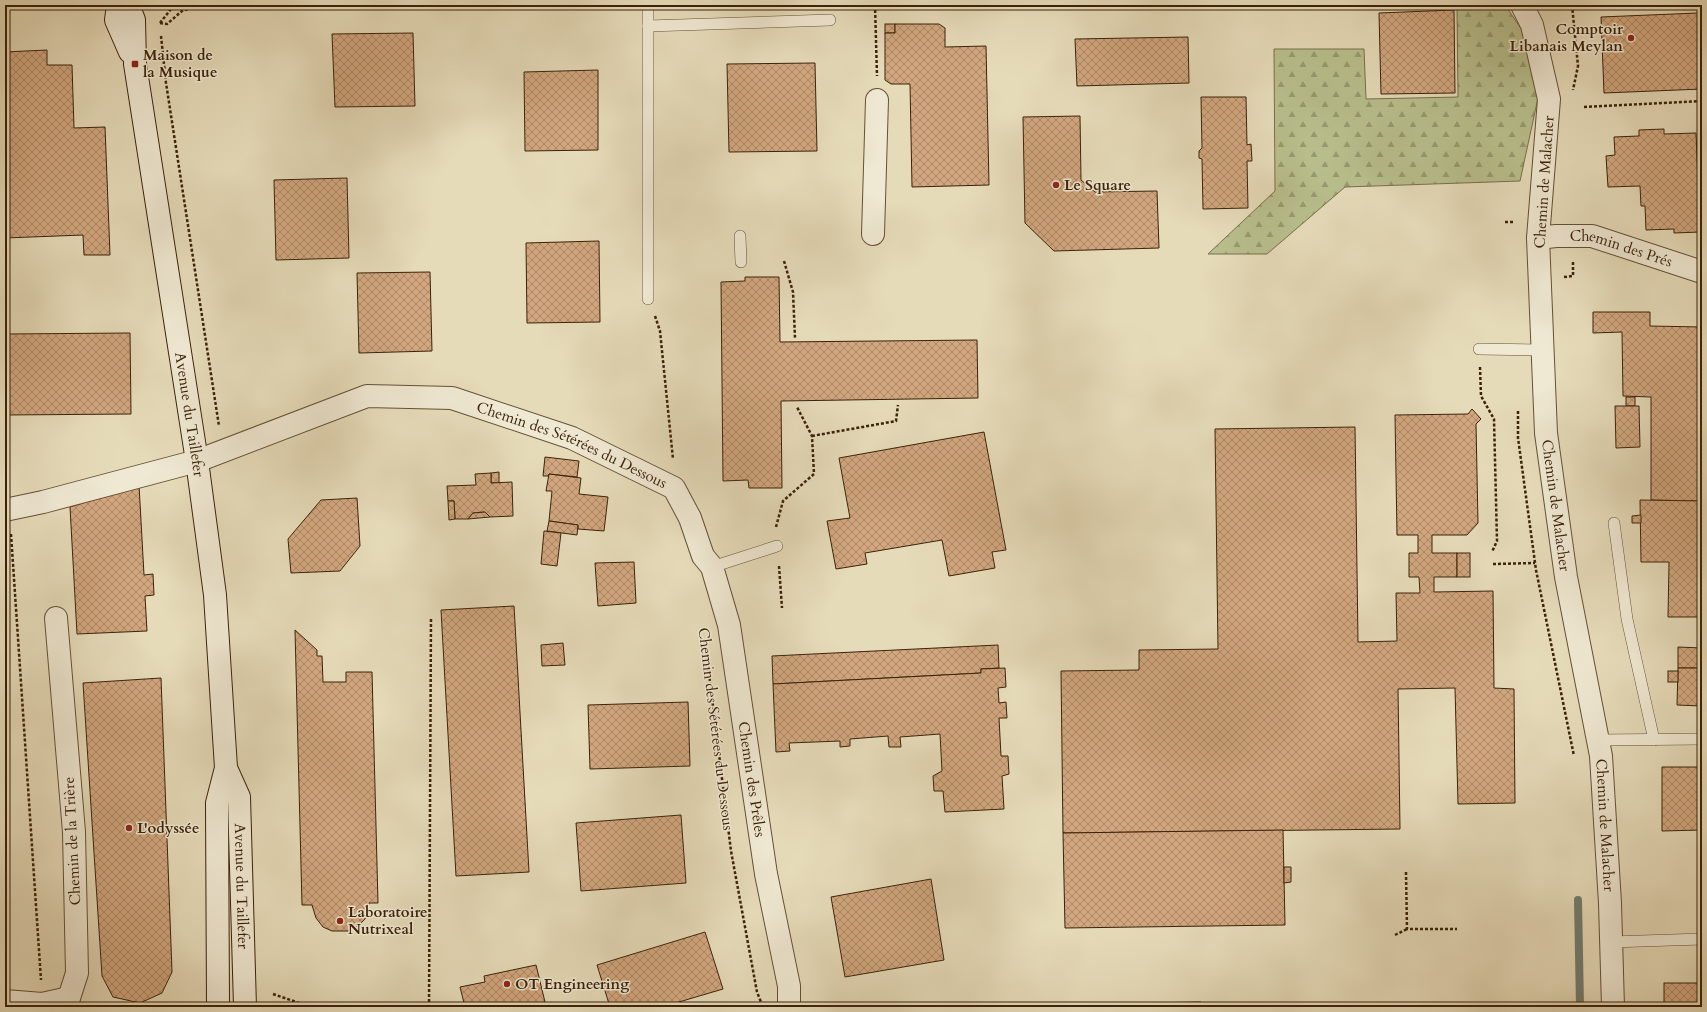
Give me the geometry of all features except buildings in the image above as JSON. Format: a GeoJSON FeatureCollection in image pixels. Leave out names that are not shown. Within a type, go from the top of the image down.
{"type":"FeatureCollection","features":[{"type":"Feature","properties":{"kind":"street","name":"Avenue du Taillefer"},"geometry":{"type":"LineString","coordinates":[[118,5],[116,20],[135,64]]}},
{"type":"Feature","properties":{"kind":"street","name":"Avenue du Taillefer"},"geometry":{"type":"LineString","coordinates":[[128,5],[134,20],[135,64],[197,461],[216,595],[226,768],[217,803],[218,1007]]}},
{"type":"Feature","properties":{"kind":"street","name":"Chemin de Malacher"},"geometry":{"type":"LineString","coordinates":[[1522,5],[1532,25],[1550,100],[1538,238],[1546,433],[1565,570],[1601,756],[1610,903],[1613,1007]]}},
{"type":"Feature","properties":{"kind":"street"},"geometry":{"type":"LineString","coordinates":[[873,234],[877,100]]}},
{"type":"Feature","properties":{"kind":"street","name":"Chemin des Prés"},"geometry":{"type":"LineString","coordinates":[[1538,238],[1562,235],[1592,236],[1702,272]]}},
{"type":"Feature","properties":{"kind":"street","name":"Chemin des Sétérées du Dessous"},"geometry":{"type":"LineString","coordinates":[[7,510],[197,461],[366,396],[452,398],[572,438],[674,488],[690,518],[708,562]]}},
{"type":"Feature","properties":{"kind":"street","name":"Chemin des Prêles"},"geometry":{"type":"LineString","coordinates":[[708,562],[729,625],[766,874],[789,986],[789,1007]]}},
{"type":"Feature","properties":{"kind":"street","name":"Chemin de la Trière"},"geometry":{"type":"LineString","coordinates":[[5,1001],[42,1004],[69,998],[77,973],[74,832],[56,618]]}},
{"type":"Feature","properties":{"kind":"street","name":"Avenue du Taillefer"},"geometry":{"type":"LineString","coordinates":[[226,768],[239,797],[245,1007]]}},
{"type":"Feature","properties":{"kind":"lane"},"geometry":{"type":"LineString","coordinates":[[648,5],[648,299]]}},
{"type":"Feature","properties":{"kind":"lane"},"geometry":{"type":"LineString","coordinates":[[648,26],[830,20]]}},
{"type":"Feature","properties":{"kind":"lane"},"geometry":{"type":"LineString","coordinates":[[740,236],[741,262]]}},
{"type":"Feature","properties":{"kind":"lane"},"geometry":{"type":"LineString","coordinates":[[1479,349],[1543,350]]}},
{"type":"Feature","properties":{"kind":"lane"},"geometry":{"type":"LineString","coordinates":[[1614,523],[1627,618],[1654,740]]}},
{"type":"Feature","properties":{"kind":"lane"},"geometry":{"type":"LineString","coordinates":[[708,562],[777,546]]}},
{"type":"Feature","properties":{"kind":"lane"},"geometry":{"type":"LineString","coordinates":[[1598,740],[1702,739]]}},
{"type":"Feature","properties":{"kind":"lane"},"geometry":{"type":"LineString","coordinates":[[1611,942],[1702,939]]}},
{"type":"Feature","properties":{"kind":"path"},"geometry":{"type":"LineString","coordinates":[[180,5],[171,9],[160,23],[166,87],[223,451]]}},
{"type":"Feature","properties":{"kind":"path"},"geometry":{"type":"LineString","coordinates":[[160,23],[167,24],[182,11],[199,5]]}},
{"type":"Feature","properties":{"kind":"path"},"geometry":{"type":"LineString","coordinates":[[875,5],[878,64]]}},
{"type":"Feature","properties":{"kind":"path"},"geometry":{"type":"LineString","coordinates":[[1572,5],[1578,66]]}},
{"type":"Feature","properties":{"kind":"path"},"geometry":{"type":"LineString","coordinates":[[1584,107],[1702,101]]}},
{"type":"Feature","properties":{"kind":"path"},"geometry":{"type":"LineString","coordinates":[[1505,222],[1515,222]]}},
{"type":"Feature","properties":{"kind":"path"},"geometry":{"type":"LineString","coordinates":[[784,261],[793,292],[795,338]]}},
{"type":"Feature","properties":{"kind":"path"},"geometry":{"type":"LineString","coordinates":[[648,299],[660,331],[674,488]]}},
{"type":"Feature","properties":{"kind":"path"},"geometry":{"type":"LineString","coordinates":[[1479,349],[1481,396],[1494,419],[1497,541],[1492,552]]}},
{"type":"Feature","properties":{"kind":"path"},"geometry":{"type":"LineString","coordinates":[[812,436],[896,421],[898,405]]}},
{"type":"Feature","properties":{"kind":"path"},"geometry":{"type":"LineString","coordinates":[[783,501],[814,474],[812,436],[797,407]]}},
{"type":"Feature","properties":{"kind":"path"},"geometry":{"type":"LineString","coordinates":[[7,510],[42,1004]]}},
{"type":"Feature","properties":{"kind":"path"},"geometry":{"type":"LineString","coordinates":[[1492,564],[1535,563]]}},
{"type":"Feature","properties":{"kind":"path"},"geometry":{"type":"LineString","coordinates":[[429,1007],[431,617]]}},
{"type":"Feature","properties":{"kind":"path","name":"Chemin des Sétérées du Dessous"},"geometry":{"type":"LineString","coordinates":[[706,655],[731,851],[757,992],[763,1007]]}},
{"type":"Feature","properties":{"kind":"path"},"geometry":{"type":"LineString","coordinates":[[1406,872],[1407,929]]}},
{"type":"Feature","properties":{"kind":"path"},"geometry":{"type":"LineString","coordinates":[[1395,935],[1407,929],[1456,929]]}},
{"type":"Feature","properties":{"kind":"path"},"geometry":{"type":"LineString","coordinates":[[273,994],[311,1007]]}},
{"type":"Feature","properties":{"kind":"green space"},"geometry":{"type":"Polygon","coordinates":[[[1457,5],[1505,5],[1522,30],[1538,98],[1520,181],[1345,187],[1267,254],[1208,254],[1275,191],[1274,49],[1364,49],[1366,99],[1458,97],[1457,5]]]}},
{"type":"Feature","properties":{"kind":"waterway"},"geometry":{"type":"LineString","coordinates":[[1578,900],[1580,1007]]}},
{"type":"Feature","properties":{"kind":"place","name":"Comptoir Libanais Meylan"},"geometry":{"type":"Point","coordinates":[1631,38]}},
{"type":"Feature","properties":{"kind":"place","name":"Maison de la Musique"},"geometry":{"type":"Point","coordinates":[135,64]}},
{"type":"Feature","properties":{"kind":"place","name":"Le Square"},"geometry":{"type":"Point","coordinates":[1056,185]}},
{"type":"Feature","properties":{"kind":"place","name":"L'odyssée"},"geometry":{"type":"Point","coordinates":[129,828]}},
{"type":"Feature","properties":{"kind":"place","name":"Laboratoire Nutrixeal"},"geometry":{"type":"Point","coordinates":[340,921]}},
{"type":"Feature","properties":{"kind":"place","name":"OT Engineering"},"geometry":{"type":"Point","coordinates":[507,984]}}]}
